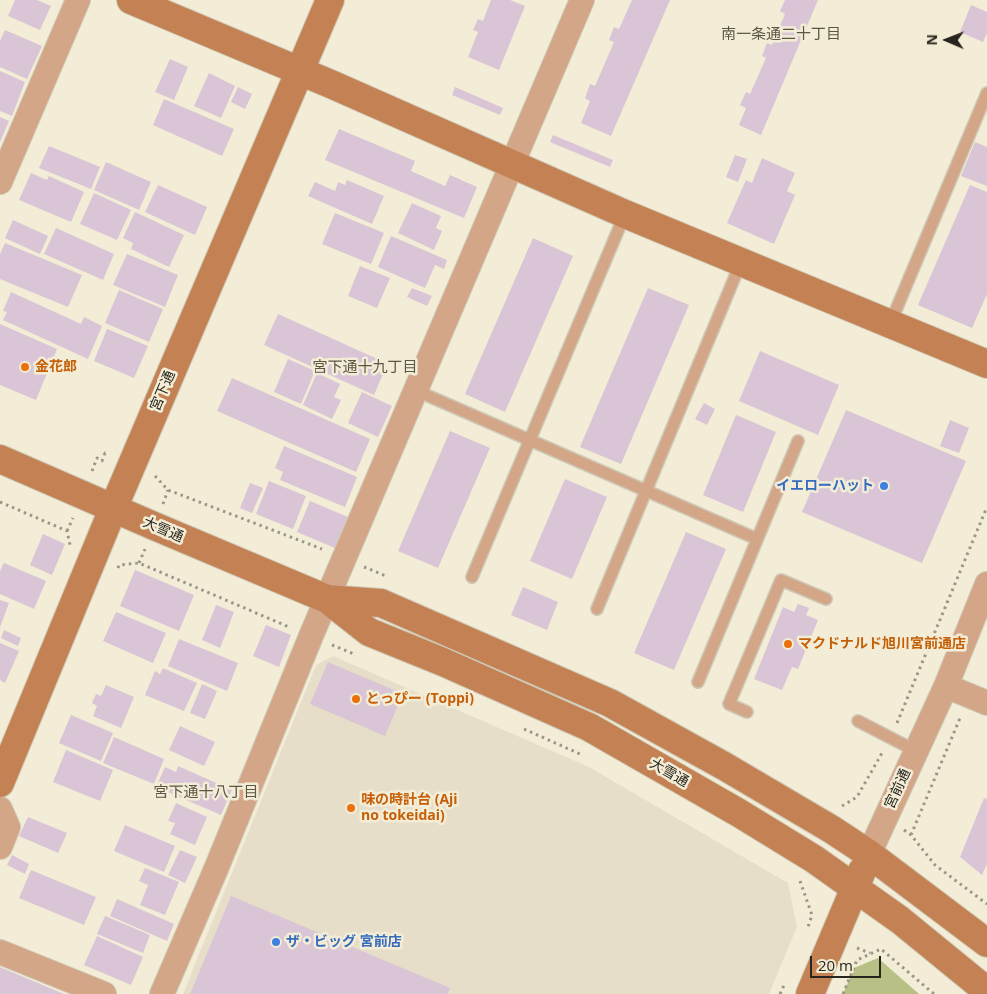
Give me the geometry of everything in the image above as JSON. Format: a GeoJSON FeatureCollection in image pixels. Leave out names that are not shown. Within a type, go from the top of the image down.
{"type":"FeatureCollection","features":[{"type":"Feature","properties":{"kind":"street"},"geometry":{"type":"LineString","coordinates":[[0,182],[78,0]]}},
{"type":"Feature","properties":{"kind":"street"},"geometry":{"type":"LineString","coordinates":[[131,0],[300,71],[625,214],[987,364]]}},
{"type":"Feature","properties":{"kind":"street","name":"宮下通"},"geometry":{"type":"LineString","coordinates":[[0,783],[113,509],[330,0]]}},
{"type":"Feature","properties":{"kind":"street"},"geometry":{"type":"LineString","coordinates":[[162,994],[216,869],[311,636],[582,0]]}},
{"type":"Feature","properties":{"kind":"street","name":"大雪通"},"geometry":{"type":"LineString","coordinates":[[0,458],[113,509],[327,599],[369,632],[443,662],[589,727],[739,813],[814,859],[900,920],[987,991]]}},
{"type":"Feature","properties":{"kind":"street","name":"宮前通"},"geometry":{"type":"LineString","coordinates":[[810,994],[870,854],[946,686],[987,584]]}},
{"type":"Feature","properties":{"kind":"street","name":"大雪通"},"geometry":{"type":"LineString","coordinates":[[327,599],[382,603],[610,703],[831,829],[870,854],[987,943]]}},
{"type":"Feature","properties":{"kind":"street"},"geometry":{"type":"LineString","coordinates":[[946,686],[978,699]]}},
{"type":"Feature","properties":{"kind":"street"},"geometry":{"type":"LineString","coordinates":[[0,809],[8,827],[0,848]]}},
{"type":"Feature","properties":{"kind":"street"},"geometry":{"type":"LineString","coordinates":[[0,952],[104,994]]}},
{"type":"Feature","properties":{"kind":"lane"},"geometry":{"type":"LineString","coordinates":[[890,324],[987,93]]}},
{"type":"Feature","properties":{"kind":"lane"},"geometry":{"type":"LineString","coordinates":[[472,577],[625,214]]}},
{"type":"Feature","properties":{"kind":"lane"},"geometry":{"type":"LineString","coordinates":[[597,609],[741,262]]}},
{"type":"Feature","properties":{"kind":"lane"},"geometry":{"type":"LineString","coordinates":[[417,391],[757,539]]}},
{"type":"Feature","properties":{"kind":"lane"},"geometry":{"type":"LineString","coordinates":[[698,682],[798,441]]}},
{"type":"Feature","properties":{"kind":"lane"},"geometry":{"type":"LineString","coordinates":[[748,712],[729,704],[782,580],[826,599]]}},
{"type":"Feature","properties":{"kind":"lane"},"geometry":{"type":"LineString","coordinates":[[858,721],[916,751]]}},
{"type":"Feature","properties":{"kind":"path"},"geometry":{"type":"LineString","coordinates":[[97,458],[102,460],[105,453]]}},
{"type":"Feature","properties":{"kind":"path"},"geometry":{"type":"LineString","coordinates":[[0,502],[67,531],[71,547]]}},
{"type":"Feature","properties":{"kind":"path"},"geometry":{"type":"LineString","coordinates":[[857,797],[890,738],[987,507]]}},
{"type":"Feature","properties":{"kind":"path"},"geometry":{"type":"LineString","coordinates":[[115,574],[119,565],[139,563],[357,656]]}},
{"type":"Feature","properties":{"kind":"path"},"geometry":{"type":"LineString","coordinates":[[978,699],[911,835],[935,865],[987,904]]}},
{"type":"Feature","properties":{"kind":"path"},"geometry":{"type":"LineString","coordinates":[[518,726],[586,757]]}},
{"type":"Feature","properties":{"kind":"path"},"geometry":{"type":"LineString","coordinates":[[793,877],[801,882],[812,915],[804,936]]}},
{"type":"Feature","properties":{"kind":"path"},"geometry":{"type":"LineString","coordinates":[[843,994],[857,960],[881,949],[934,994]]}},
{"type":"Feature","properties":{"kind":"path"},"geometry":{"type":"LineString","coordinates":[[780,994],[787,977]]}},
{"type":"Feature","properties":{"kind":"shaded area"},"geometry":{"type":"Polygon","coordinates":[[[333,656],[589,767],[788,883],[797,927],[769,994],[183,994],[316,665],[333,656]]]}},
{"type":"Feature","properties":{"kind":"green space"},"geometry":{"type":"Polygon","coordinates":[[[878,958],[919,994],[843,994],[854,968],[878,958]]]}},
{"type":"Feature","properties":{"kind":"building"},"geometry":{"type":"Polygon","coordinates":[[[15,0],[37,0],[51,6],[40,30],[8,16],[15,0]]]}},
{"type":"Feature","properties":{"kind":"building"},"geometry":{"type":"Polygon","coordinates":[[[491,0],[510,0],[525,6],[499,70],[468,57],[478,32],[473,30],[478,19],[483,21],[491,0]]]}},
{"type":"Feature","properties":{"kind":"building"},"geometry":{"type":"Polygon","coordinates":[[[632,0],[670,0],[611,136],[581,123],[590,101],[585,98],[590,84],[595,86],[614,42],[609,40],[614,27],[619,29],[632,0]]]}},
{"type":"Feature","properties":{"kind":"building"},"geometry":{"type":"Polygon","coordinates":[[[785,0],[818,0],[761,135],[739,125],[746,108],[740,105],[746,92],[750,94],[766,58],[762,56],[767,43],[772,45],[785,14],[780,11],[785,0]]]}},
{"type":"Feature","properties":{"kind":"building"},"geometry":{"type":"Polygon","coordinates":[[[971,5],[987,12],[987,33],[983,42],[960,32],[971,5]]]}},
{"type":"Feature","properties":{"kind":"building"},"geometry":{"type":"Polygon","coordinates":[[[5,30],[42,46],[27,79],[0,67],[0,41],[5,30]]]}},
{"type":"Feature","properties":{"kind":"building"},"geometry":{"type":"Polygon","coordinates":[[[170,59],[188,67],[174,100],[155,92],[170,59]]]}},
{"type":"Feature","properties":{"kind":"building"},"geometry":{"type":"Polygon","coordinates":[[[0,71],[25,82],[12,116],[0,111],[0,71]]]}},
{"type":"Feature","properties":{"kind":"building"},"geometry":{"type":"Polygon","coordinates":[[[209,73],[235,86],[221,118],[194,106],[209,73]]]}},
{"type":"Feature","properties":{"kind":"building"},"geometry":{"type":"Polygon","coordinates":[[[238,87],[252,94],[245,109],[231,102],[238,87]]]}},
{"type":"Feature","properties":{"kind":"building"},"geometry":{"type":"Polygon","coordinates":[[[455,87],[503,108],[500,115],[452,95],[455,87]]]}},
{"type":"Feature","properties":{"kind":"building"},"geometry":{"type":"Polygon","coordinates":[[[164,99],[234,129],[222,156],[153,125],[164,99]]]}},
{"type":"Feature","properties":{"kind":"building"},"geometry":{"type":"Polygon","coordinates":[[[0,117],[9,121],[0,142],[0,117]]]}},
{"type":"Feature","properties":{"kind":"building"},"geometry":{"type":"Polygon","coordinates":[[[339,129],[415,161],[411,171],[445,186],[450,175],[477,187],[464,218],[325,160],[339,129]]]}},
{"type":"Feature","properties":{"kind":"building"},"geometry":{"type":"Polygon","coordinates":[[[553,135],[613,160],[610,167],[550,142],[553,135]]]}},
{"type":"Feature","properties":{"kind":"building"},"geometry":{"type":"Polygon","coordinates":[[[975,142],[987,147],[987,186],[961,176],[975,142]]]}},
{"type":"Feature","properties":{"kind":"building"},"geometry":{"type":"Polygon","coordinates":[[[49,146],[100,167],[91,189],[39,168],[49,146]]]}},
{"type":"Feature","properties":{"kind":"building"},"geometry":{"type":"Polygon","coordinates":[[[735,155],[747,159],[738,182],[726,177],[735,155]]]}},
{"type":"Feature","properties":{"kind":"building"},"geometry":{"type":"Polygon","coordinates":[[[762,158],[795,173],[787,191],[795,195],[774,244],[727,223],[746,180],[752,183],[762,158]]]}},
{"type":"Feature","properties":{"kind":"building"},"geometry":{"type":"Polygon","coordinates":[[[106,162],[151,182],[139,210],[94,190],[106,162]]]}},
{"type":"Feature","properties":{"kind":"building"},"geometry":{"type":"Polygon","coordinates":[[[31,173],[47,180],[49,176],[84,192],[71,222],[19,200],[31,173]]]}},
{"type":"Feature","properties":{"kind":"building"},"geometry":{"type":"Polygon","coordinates":[[[347,180],[384,196],[372,224],[308,196],[315,182],[335,191],[338,182],[345,185],[347,180]]]}},
{"type":"Feature","properties":{"kind":"building"},"geometry":{"type":"Polygon","coordinates":[[[158,185],[207,207],[195,235],[145,212],[158,185]]]}},
{"type":"Feature","properties":{"kind":"building"},"geometry":{"type":"Polygon","coordinates":[[[970,185],[987,192],[987,294],[972,328],[918,305],[970,185]]]}},
{"type":"Feature","properties":{"kind":"building"},"geometry":{"type":"Polygon","coordinates":[[[94,193],[131,210],[117,240],[80,224],[94,193]]]}},
{"type":"Feature","properties":{"kind":"building"},"geometry":{"type":"Polygon","coordinates":[[[412,203],[441,216],[436,228],[442,231],[434,250],[398,233],[412,203]]]}},
{"type":"Feature","properties":{"kind":"building"},"geometry":{"type":"Polygon","coordinates":[[[135,212],[184,235],[169,267],[131,249],[133,243],[123,238],[135,212]]]}},
{"type":"Feature","properties":{"kind":"building"},"geometry":{"type":"Polygon","coordinates":[[[335,213],[384,233],[371,264],[322,244],[335,213]]]}},
{"type":"Feature","properties":{"kind":"building"},"geometry":{"type":"Polygon","coordinates":[[[13,220],[48,236],[40,254],[5,238],[13,220]]]}},
{"type":"Feature","properties":{"kind":"building"},"geometry":{"type":"Polygon","coordinates":[[[56,228],[114,254],[103,280],[44,254],[56,228]]]}},
{"type":"Feature","properties":{"kind":"building"},"geometry":{"type":"Polygon","coordinates":[[[391,236],[447,260],[444,269],[435,265],[425,288],[378,267],[391,236]]]}},
{"type":"Feature","properties":{"kind":"building"},"geometry":{"type":"Polygon","coordinates":[[[533,238],[573,256],[505,412],[465,394],[533,238]]]}},
{"type":"Feature","properties":{"kind":"building"},"geometry":{"type":"Polygon","coordinates":[[[5,243],[82,275],[68,307],[0,279],[0,254],[5,243]]]}},
{"type":"Feature","properties":{"kind":"building"},"geometry":{"type":"Polygon","coordinates":[[[127,254],[178,275],[165,307],[113,285],[127,254]]]}},
{"type":"Feature","properties":{"kind":"building"},"geometry":{"type":"Polygon","coordinates":[[[360,266],[390,278],[377,308],[348,296],[360,266]]]}},
{"type":"Feature","properties":{"kind":"building"},"geometry":{"type":"Polygon","coordinates":[[[412,288],[432,296],[427,306],[407,297],[412,288]]]}},
{"type":"Feature","properties":{"kind":"building"},"geometry":{"type":"Polygon","coordinates":[[[648,288],[689,305],[621,464],[580,447],[648,288]]]}},
{"type":"Feature","properties":{"kind":"building"},"geometry":{"type":"Polygon","coordinates":[[[119,290],[163,309],[149,342],[105,323],[119,290]]]}},
{"type":"Feature","properties":{"kind":"building"},"geometry":{"type":"Polygon","coordinates":[[[11,292],[81,324],[84,317],[102,326],[88,359],[3,320],[7,312],[3,311],[11,292]]]}},
{"type":"Feature","properties":{"kind":"building"},"geometry":{"type":"Polygon","coordinates":[[[278,314],[384,362],[379,372],[383,374],[374,395],[264,345],[278,314]]]}},
{"type":"Feature","properties":{"kind":"building","name":"金花郎"},"geometry":{"type":"Polygon","coordinates":[[[0,324],[57,349],[36,400],[0,385],[0,324]]]}},
{"type":"Feature","properties":{"kind":"building"},"geometry":{"type":"Polygon","coordinates":[[[107,329],[148,346],[134,378],[94,361],[107,329]]]}},
{"type":"Feature","properties":{"kind":"building"},"geometry":{"type":"Polygon","coordinates":[[[760,351],[839,385],[818,435],[739,401],[760,351]]]}},
{"type":"Feature","properties":{"kind":"building"},"geometry":{"type":"Polygon","coordinates":[[[288,359],[315,371],[301,404],[274,392],[288,359]]]}},
{"type":"Feature","properties":{"kind":"building"},"geometry":{"type":"Polygon","coordinates":[[[317,373],[340,384],[334,397],[341,400],[332,419],[303,405],[317,373]]]}},
{"type":"Feature","properties":{"kind":"building"},"geometry":{"type":"Polygon","coordinates":[[[232,378],[370,439],[356,472],[217,411],[232,378]]]}},
{"type":"Feature","properties":{"kind":"building"},"geometry":{"type":"Polygon","coordinates":[[[362,392],[392,406],[378,437],[348,423],[362,392]]]}},
{"type":"Feature","properties":{"kind":"building"},"geometry":{"type":"Polygon","coordinates":[[[704,403],[715,409],[707,425],[695,419],[704,403]]]}},
{"type":"Feature","properties":{"kind":"building","name":"イエローハット"},"geometry":{"type":"Polygon","coordinates":[[[846,410],[966,461],[922,563],[802,512],[846,410]]]}},
{"type":"Feature","properties":{"kind":"building"},"geometry":{"type":"Polygon","coordinates":[[[736,415],[776,432],[743,512],[703,495],[736,415]]]}},
{"type":"Feature","properties":{"kind":"building"},"geometry":{"type":"Polygon","coordinates":[[[950,420],[969,428],[959,453],[940,446],[950,420]]]}},
{"type":"Feature","properties":{"kind":"building"},"geometry":{"type":"Polygon","coordinates":[[[450,431],[490,448],[438,568],[398,551],[450,431]]]}},
{"type":"Feature","properties":{"kind":"building"},"geometry":{"type":"Polygon","coordinates":[[[284,446],[357,477],[345,507],[280,480],[283,472],[275,468],[284,446]]]}},
{"type":"Feature","properties":{"kind":"building"},"geometry":{"type":"Polygon","coordinates":[[[565,479],[607,497],[572,579],[530,561],[565,479]]]}},
{"type":"Feature","properties":{"kind":"building"},"geometry":{"type":"Polygon","coordinates":[[[269,481],[306,496],[293,529],[256,514],[269,481]]]}},
{"type":"Feature","properties":{"kind":"building"},"geometry":{"type":"Polygon","coordinates":[[[250,483],[263,488],[252,513],[240,508],[250,483]]]}},
{"type":"Feature","properties":{"kind":"building"},"geometry":{"type":"Polygon","coordinates":[[[310,501],[348,517],[335,548],[297,532],[310,501]]]}},
{"type":"Feature","properties":{"kind":"building"},"geometry":{"type":"Polygon","coordinates":[[[686,532],[726,549],[674,670],[634,653],[686,532]]]}},
{"type":"Feature","properties":{"kind":"building"},"geometry":{"type":"Polygon","coordinates":[[[43,534],[65,544],[52,575],[30,565],[43,534]]]}},
{"type":"Feature","properties":{"kind":"building"},"geometry":{"type":"Polygon","coordinates":[[[4,563],[46,581],[34,609],[0,594],[0,571],[4,563]]]}},
{"type":"Feature","properties":{"kind":"building"},"geometry":{"type":"Polygon","coordinates":[[[135,570],[194,595],[179,631],[120,606],[135,570]]]}},
{"type":"Feature","properties":{"kind":"building"},"geometry":{"type":"Polygon","coordinates":[[[523,587],[558,602],[547,630],[511,615],[523,587]]]}},
{"type":"Feature","properties":{"kind":"building"},"geometry":{"type":"Polygon","coordinates":[[[0,600],[9,603],[0,627],[0,600]]]}},
{"type":"Feature","properties":{"kind":"building","name":"マクドナルド旭川宮前通店"},"geometry":{"type":"Polygon","coordinates":[[[798,604],[809,608],[806,615],[818,620],[798,669],[792,667],[782,690],[754,679],[783,607],[794,612],[798,604]]]}},
{"type":"Feature","properties":{"kind":"building"},"geometry":{"type":"Polygon","coordinates":[[[216,605],[234,612],[220,648],[202,640],[216,605]]]}},
{"type":"Feature","properties":{"kind":"building"},"geometry":{"type":"Polygon","coordinates":[[[116,612],[166,633],[153,663],[103,641],[116,612]]]}},
{"type":"Feature","properties":{"kind":"building"},"geometry":{"type":"Polygon","coordinates":[[[266,625],[291,635],[279,667],[253,656],[266,625]]]}},
{"type":"Feature","properties":{"kind":"building"},"geometry":{"type":"Polygon","coordinates":[[[4,630],[21,638],[18,646],[1,638],[4,630]]]}},
{"type":"Feature","properties":{"kind":"building"},"geometry":{"type":"Polygon","coordinates":[[[179,639],[238,663],[227,691],[168,666],[179,639]]]}},
{"type":"Feature","properties":{"kind":"building"},"geometry":{"type":"Polygon","coordinates":[[[0,643],[19,651],[5,683],[0,680],[0,643]]]}},
{"type":"Feature","properties":{"kind":"building","name":"とっぴー (Toppi)"},"geometry":{"type":"Polygon","coordinates":[[[328,662],[403,694],[385,736],[310,704],[328,662]]]}},
{"type":"Feature","properties":{"kind":"building"},"geometry":{"type":"Polygon","coordinates":[[[163,668],[197,683],[184,711],[145,695],[155,671],[160,674],[163,668]]]}},
{"type":"Feature","properties":{"kind":"building"},"geometry":{"type":"Polygon","coordinates":[[[202,684],[217,691],[205,719],[190,713],[202,684]]]}},
{"type":"Feature","properties":{"kind":"building"},"geometry":{"type":"Polygon","coordinates":[[[106,685],[134,697],[121,728],[93,716],[97,706],[92,703],[96,694],[101,696],[106,685]]]}},
{"type":"Feature","properties":{"kind":"building"},"geometry":{"type":"Polygon","coordinates":[[[71,715],[113,733],[101,761],[59,743],[71,715]]]}},
{"type":"Feature","properties":{"kind":"building"},"geometry":{"type":"Polygon","coordinates":[[[180,726],[215,742],[204,766],[169,750],[180,726]]]}},
{"type":"Feature","properties":{"kind":"building"},"geometry":{"type":"Polygon","coordinates":[[[114,737],[164,759],[154,784],[103,763],[114,737]]]}},
{"type":"Feature","properties":{"kind":"building"},"geometry":{"type":"Polygon","coordinates":[[[66,750],[113,770],[100,801],[53,782],[66,750]]]}},
{"type":"Feature","properties":{"kind":"building"},"geometry":{"type":"Polygon","coordinates":[[[178,766],[232,790],[221,815],[156,787],[165,767],[176,772],[178,766]]]}},
{"type":"Feature","properties":{"kind":"building"},"geometry":{"type":"Polygon","coordinates":[[[984,798],[987,799],[987,864],[982,875],[960,857],[984,798]]]}},
{"type":"Feature","properties":{"kind":"building"},"geometry":{"type":"Polygon","coordinates":[[[176,803],[207,817],[195,845],[170,834],[175,823],[168,821],[176,803]]]}},
{"type":"Feature","properties":{"kind":"building"},"geometry":{"type":"Polygon","coordinates":[[[28,817],[67,833],[58,853],[19,836],[28,817]]]}},
{"type":"Feature","properties":{"kind":"building"},"geometry":{"type":"Polygon","coordinates":[[[125,825],[175,846],[164,872],[114,851],[125,825]]]}},
{"type":"Feature","properties":{"kind":"building"},"geometry":{"type":"Polygon","coordinates":[[[180,850],[197,857],[185,883],[168,875],[180,850]]]}},
{"type":"Feature","properties":{"kind":"building"},"geometry":{"type":"Polygon","coordinates":[[[12,855],[29,864],[25,874],[7,865],[12,855]]]}},
{"type":"Feature","properties":{"kind":"building"},"geometry":{"type":"Polygon","coordinates":[[[145,868],[179,882],[165,915],[140,905],[148,885],[139,881],[145,868]]]}},
{"type":"Feature","properties":{"kind":"building"},"geometry":{"type":"Polygon","coordinates":[[[31,870],[96,897],[84,925],[19,898],[31,870]]]}},
{"type":"Feature","properties":{"kind":"building","name":"ザ・ビッグ 宮前店"},"geometry":{"type":"Polygon","coordinates":[[[231,896],[450,988],[448,994],[190,994],[231,896]]]}},
{"type":"Feature","properties":{"kind":"building"},"geometry":{"type":"Polygon","coordinates":[[[117,899],[174,924],[167,941],[110,916],[117,899]]]}},
{"type":"Feature","properties":{"kind":"building"},"geometry":{"type":"Polygon","coordinates":[[[105,916],[150,935],[143,953],[97,934],[105,916]]]}},
{"type":"Feature","properties":{"kind":"building"},"geometry":{"type":"Polygon","coordinates":[[[97,936],[143,957],[131,985],[84,965],[97,936]]]}},
{"type":"Feature","properties":{"kind":"building"},"geometry":{"type":"Polygon","coordinates":[[[0,967],[64,994],[0,994],[0,967]]]}},
{"type":"Feature","properties":{"kind":"place","name":"金花郎"},"geometry":{"type":"Point","coordinates":[25,367]}},
{"type":"Feature","properties":{"kind":"place","name":"イエローハット"},"geometry":{"type":"Point","coordinates":[884,486]}},
{"type":"Feature","properties":{"kind":"place","name":"マクドナルド旭川宮前通店"},"geometry":{"type":"Point","coordinates":[788,644]}},
{"type":"Feature","properties":{"kind":"place","name":"とっぴー (Toppi)"},"geometry":{"type":"Point","coordinates":[356,699]}},
{"type":"Feature","properties":{"kind":"place","name":"味の時計台 (Aji no tokeidai)"},"geometry":{"type":"Point","coordinates":[351,808]}},
{"type":"Feature","properties":{"kind":"place","name":"ザ・ビッグ 宮前店"},"geometry":{"type":"Point","coordinates":[276,942]}},
{"type":"Feature","properties":{"kind":"district","name":"南一条通二十丁目"},"geometry":{"type":"Point","coordinates":[781,35]}},
{"type":"Feature","properties":{"kind":"district","name":"宮下通十九丁目"},"geometry":{"type":"Point","coordinates":[365,368]}},
{"type":"Feature","properties":{"kind":"district","name":"宮下通十八丁目"},"geometry":{"type":"Point","coordinates":[206,793]}}]}
